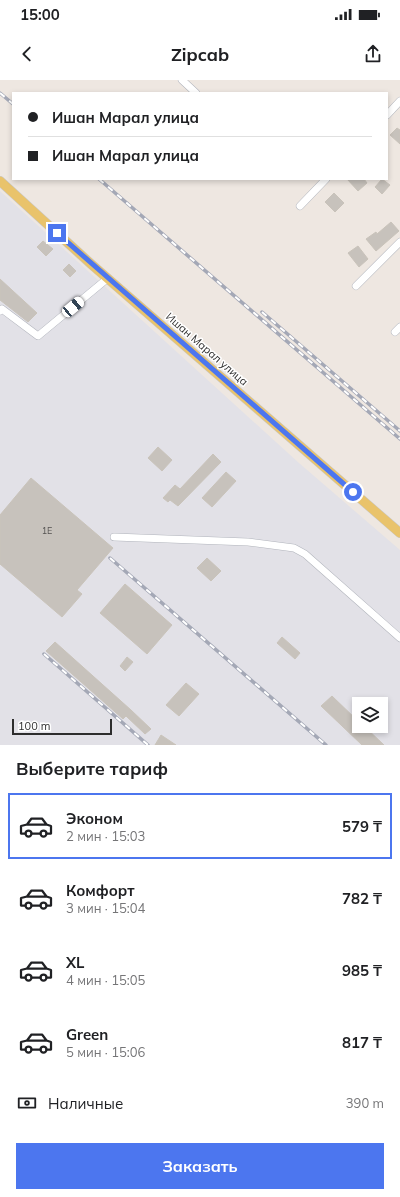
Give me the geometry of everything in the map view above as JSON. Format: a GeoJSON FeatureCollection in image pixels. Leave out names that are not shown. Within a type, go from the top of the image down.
{"type":"FeatureCollection","features":[{"type":"Feature","properties":{"kind":"main road","name":"Ишан Марал улица"},"geometry":{"type":"LineString","coordinates":[[0,181],[108,278],[400,533]]}},
{"type":"Feature","properties":{"kind":"street"},"geometry":{"type":"LineString","coordinates":[[182,80],[195,92]]}},
{"type":"Feature","properties":{"kind":"street"},"geometry":{"type":"LineString","coordinates":[[388,114],[400,101]]}},
{"type":"Feature","properties":{"kind":"street"},"geometry":{"type":"LineString","coordinates":[[300,206],[325,180]]}},
{"type":"Feature","properties":{"kind":"street"},"geometry":{"type":"LineString","coordinates":[[356,286],[400,242]]}},
{"type":"Feature","properties":{"kind":"street"},"geometry":{"type":"LineString","coordinates":[[0,311],[2,309],[38,336],[108,278]]}},
{"type":"Feature","properties":{"kind":"street"},"geometry":{"type":"LineString","coordinates":[[114,537],[248,542],[294,548],[305,554],[400,638]]}},
{"type":"Feature","properties":{"kind":"shaded area"},"geometry":{"type":"Polygon","coordinates":[[[0,191],[299,463],[400,550],[400,745],[0,745],[0,191]]]}},
{"type":"Feature","properties":{"kind":"building"},"geometry":{"type":"Polygon","coordinates":[[[397,128],[400,130],[400,144],[390,135],[397,128]]]}},
{"type":"Feature","properties":{"kind":"building"},"geometry":{"type":"Polygon","coordinates":[[[348,180],[365,180],[367,183],[358,191],[348,180]]]}},
{"type":"Feature","properties":{"kind":"building"},"geometry":{"type":"Polygon","coordinates":[[[381,180],[390,185],[382,194],[375,187],[381,180]]]}},
{"type":"Feature","properties":{"kind":"building"},"geometry":{"type":"Polygon","coordinates":[[[334,193],[344,203],[335,212],[325,202],[334,193]]]}},
{"type":"Feature","properties":{"kind":"building"},"geometry":{"type":"Polygon","coordinates":[[[391,222],[399,231],[376,251],[366,239],[376,232],[377,234],[391,222]]]}},
{"type":"Feature","properties":{"kind":"building"},"geometry":{"type":"Polygon","coordinates":[[[43,241],[53,249],[46,256],[37,247],[43,241]]]}},
{"type":"Feature","properties":{"kind":"building"},"geometry":{"type":"Polygon","coordinates":[[[358,246],[368,259],[359,267],[348,253],[358,246]]]}},
{"type":"Feature","properties":{"kind":"building"},"geometry":{"type":"Polygon","coordinates":[[[69,264],[76,271],[70,277],[63,270],[69,264]]]}},
{"type":"Feature","properties":{"kind":"building"},"geometry":{"type":"Polygon","coordinates":[[[0,279],[37,313],[28,322],[0,300],[0,279]]]}},
{"type":"Feature","properties":{"kind":"building"},"geometry":{"type":"Polygon","coordinates":[[[158,447],[172,460],[162,471],[148,458],[158,447]]]}},
{"type":"Feature","properties":{"kind":"building"},"geometry":{"type":"Polygon","coordinates":[[[213,454],[221,462],[178,506],[170,500],[168,502],[163,498],[175,485],[180,489],[213,454]]]}},
{"type":"Feature","properties":{"kind":"building"},"geometry":{"type":"Polygon","coordinates":[[[226,472],[236,481],[212,507],[202,498],[226,472]]]}},
{"type":"Feature","properties":{"kind":"building"},"geometry":{"type":"Polygon","coordinates":[[[31,478],[113,548],[77,590],[82,594],[62,617],[0,564],[0,515],[31,478]]]}},
{"type":"Feature","properties":{"kind":"building"},"geometry":{"type":"Polygon","coordinates":[[[207,558],[221,571],[211,581],[197,568],[207,558]]]}},
{"type":"Feature","properties":{"kind":"building"},"geometry":{"type":"Polygon","coordinates":[[[125,584],[172,625],[147,654],[100,613],[125,584]]]}},
{"type":"Feature","properties":{"kind":"building"},"geometry":{"type":"Polygon","coordinates":[[[282,637],[300,653],[295,659],[277,643],[282,637]]]}},
{"type":"Feature","properties":{"kind":"building"},"geometry":{"type":"Polygon","coordinates":[[[55,642],[151,729],[145,734],[126,716],[123,719],[46,651],[55,642]]]}},
{"type":"Feature","properties":{"kind":"building"},"geometry":{"type":"Polygon","coordinates":[[[127,657],[133,662],[125,671],[120,666],[127,657]]]}},
{"type":"Feature","properties":{"kind":"building"},"geometry":{"type":"Polygon","coordinates":[[[186,683],[199,694],[179,716],[166,705],[186,683]]]}},
{"type":"Feature","properties":{"kind":"building"},"geometry":{"type":"Polygon","coordinates":[[[332,696],[352,715],[352,733],[371,733],[384,745],[362,745],[321,706],[332,696]]]}},
{"type":"Feature","properties":{"kind":"building"},"geometry":{"type":"Polygon","coordinates":[[[161,735],[176,745],[155,745],[161,735]]]}},
{"type":"Feature","properties":{"kind":"railway"},"geometry":{"type":"LineString","coordinates":[[0,93],[12,103]]}},
{"type":"Feature","properties":{"kind":"railway"},"geometry":{"type":"LineString","coordinates":[[100,180],[400,439]]}},
{"type":"Feature","properties":{"kind":"railway"},"geometry":{"type":"LineString","coordinates":[[262,312],[400,431]]}},
{"type":"Feature","properties":{"kind":"railway"},"geometry":{"type":"LineString","coordinates":[[110,558],[326,745]]}},
{"type":"Feature","properties":{"kind":"railway"},"geometry":{"type":"LineString","coordinates":[[44,654],[148,745]]}},
{"type":"Feature","properties":{"kind":"route"},"geometry":{"type":"LineString","coordinates":[[57,233],[353,492]]}}]}
